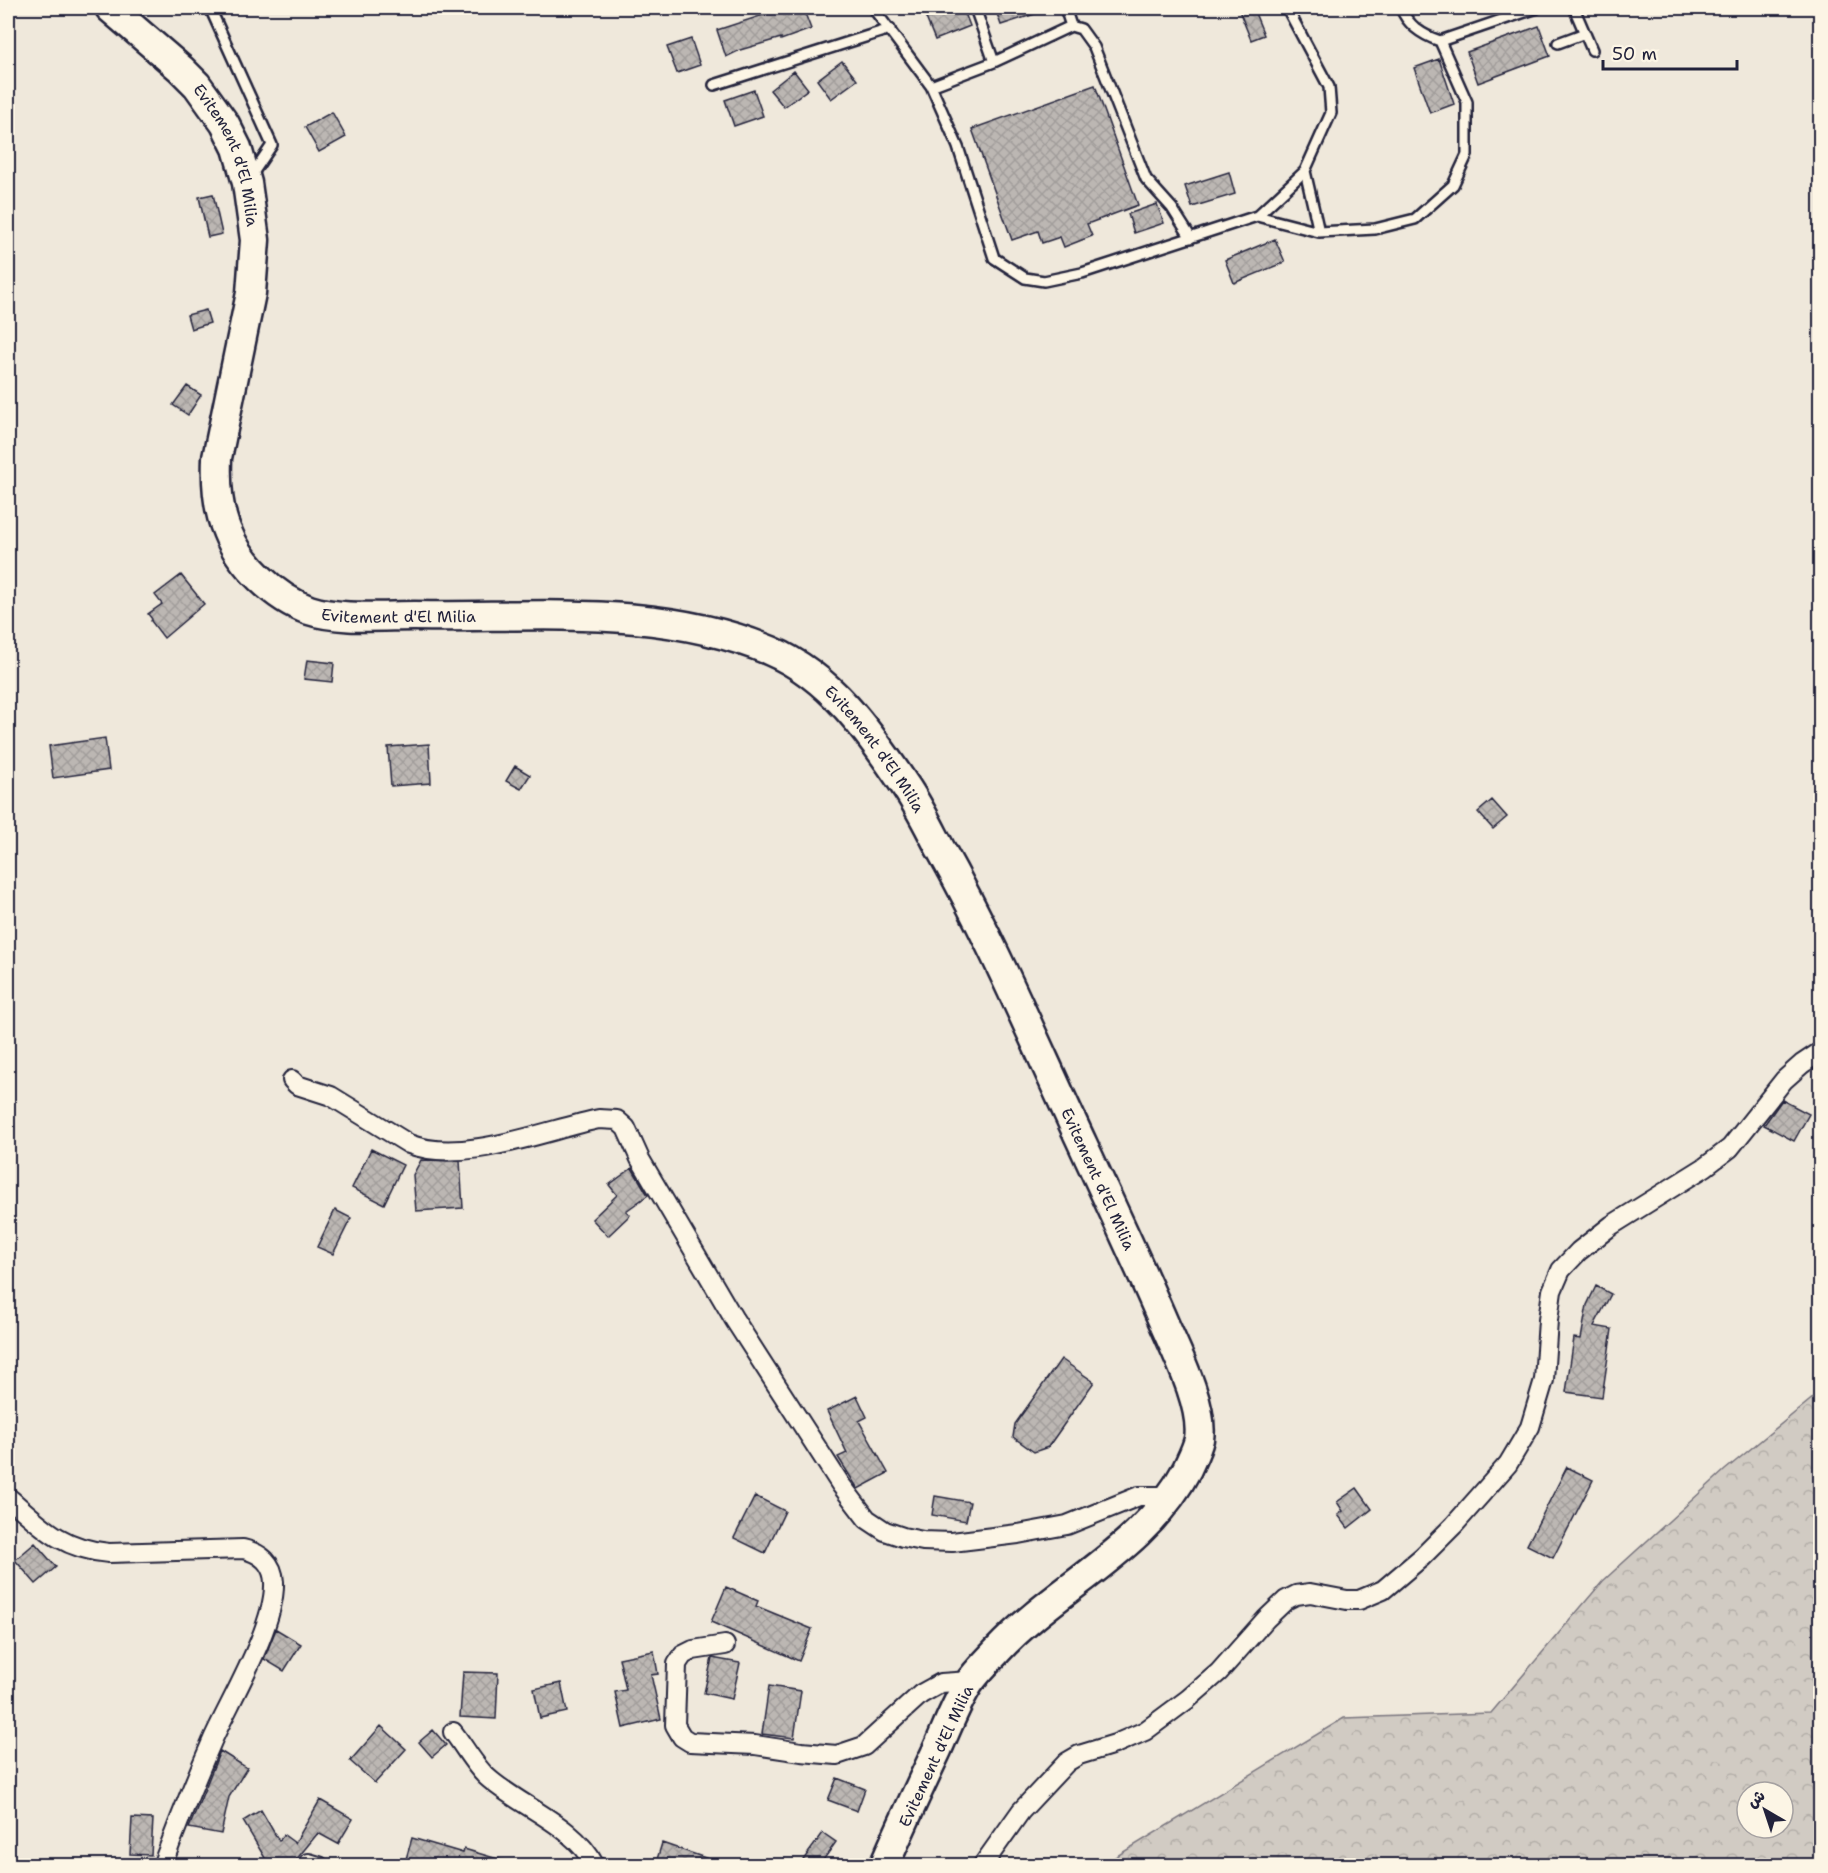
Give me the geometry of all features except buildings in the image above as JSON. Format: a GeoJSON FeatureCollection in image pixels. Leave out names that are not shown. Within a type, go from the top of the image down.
{"type":"FeatureCollection","features":[{"type":"Feature","properties":{"kind":"main road","name":"Evitement d'El Milia"},"geometry":{"type":"LineString","coordinates":[[110,8],[197,85],[225,124],[237,148],[247,183],[255,240],[251,293],[217,468],[221,514],[234,546],[270,588],[313,612],[339,615],[456,617],[617,616],[681,624],[740,638],[777,653],[802,667],[827,686],[869,735],[907,789],[957,878],[1000,964],[1144,1276],[1188,1379],[1196,1407],[1200,1436],[1193,1457],[1171,1496],[1134,1538],[1016,1631],[970,1681],[884,1866]]}},
{"type":"Feature","properties":{"kind":"street"},"geometry":{"type":"LineString","coordinates":[[982,1866],[1021,1811],[1067,1762],[1079,1755],[1145,1731],[1219,1672],[1266,1618],[1286,1600],[1296,1594],[1310,1593],[1359,1600],[1383,1590],[1422,1557],[1508,1464],[1530,1427],[1544,1380],[1552,1291],[1561,1270],[1579,1251],[1612,1226],[1705,1167],[1730,1148],[1784,1080],[1802,1064],[1821,1052]]}},
{"type":"Feature","properties":{"kind":"street"},"geometry":{"type":"LineString","coordinates":[[292,1080],[297,1085],[331,1096],[409,1144],[421,1149],[442,1152],[504,1143],[599,1119],[609,1118],[621,1123],[626,1128],[640,1159],[734,1319],[812,1436],[841,1485],[867,1519],[885,1531],[923,1541],[952,1542],[980,1539],[1067,1525],[1139,1496],[1171,1496]]}},
{"type":"Feature","properties":{"kind":"street"},"geometry":{"type":"LineString","coordinates":[[8,1497],[50,1533],[69,1545],[89,1551],[109,1553],[243,1549],[255,1551],[264,1557],[271,1568],[274,1581],[273,1598],[263,1632],[195,1780],[162,1866]]}},
{"type":"Feature","properties":{"kind":"street"},"geometry":{"type":"LineString","coordinates":[[725,1645],[693,1650],[684,1655],[677,1664],[675,1725],[682,1737],[690,1742],[754,1745],[837,1755],[864,1746],[921,1694],[942,1683],[970,1681]]}},
{"type":"Feature","properties":{"kind":"street"},"geometry":{"type":"LineString","coordinates":[[453,1732],[486,1776],[571,1837],[591,1858],[595,1866]]}},
{"type":"Feature","properties":{"kind":"lane"},"geometry":{"type":"LineString","coordinates":[[210,8],[272,145],[247,183]]}},
{"type":"Feature","properties":{"kind":"lane"},"geometry":{"type":"LineString","coordinates":[[873,8],[931,86],[958,147],[994,258],[1025,278],[1044,281],[1082,273],[1257,216],[1305,171],[1331,113],[1329,87],[1287,8]]}},
{"type":"Feature","properties":{"kind":"lane"},"geometry":{"type":"LineString","coordinates":[[975,8],[994,62]]}},
{"type":"Feature","properties":{"kind":"lane"},"geometry":{"type":"LineString","coordinates":[[1065,8],[1071,26]]}},
{"type":"Feature","properties":{"kind":"lane"},"geometry":{"type":"LineString","coordinates":[[1401,8],[1405,18],[1423,35],[1440,41],[1537,8]]}},
{"type":"Feature","properties":{"kind":"lane"},"geometry":{"type":"LineString","coordinates":[[1574,8],[1592,50]]}},
{"type":"Feature","properties":{"kind":"lane"},"geometry":{"type":"LineString","coordinates":[[931,86],[994,62],[1071,26],[1081,29],[1094,46],[1146,178],[1172,208],[1191,238]]}},
{"type":"Feature","properties":{"kind":"lane"},"geometry":{"type":"LineString","coordinates":[[714,85],[890,29]]}},
{"type":"Feature","properties":{"kind":"lane"},"geometry":{"type":"LineString","coordinates":[[1558,43],[1585,33]]}},
{"type":"Feature","properties":{"kind":"lane"},"geometry":{"type":"LineString","coordinates":[[1257,216],[1319,232],[1375,230],[1415,219],[1453,185],[1467,155],[1467,102],[1440,41]]}},
{"type":"Feature","properties":{"kind":"lane"},"geometry":{"type":"LineString","coordinates":[[1305,171],[1319,232]]}},
{"type":"Feature","properties":{"kind":"green space"},"geometry":{"type":"Polygon","coordinates":[[[1820,1392],[1820,1865],[1102,1865],[1344,1718],[1491,1713],[1603,1581],[1725,1470],[1820,1392]]]}}]}
